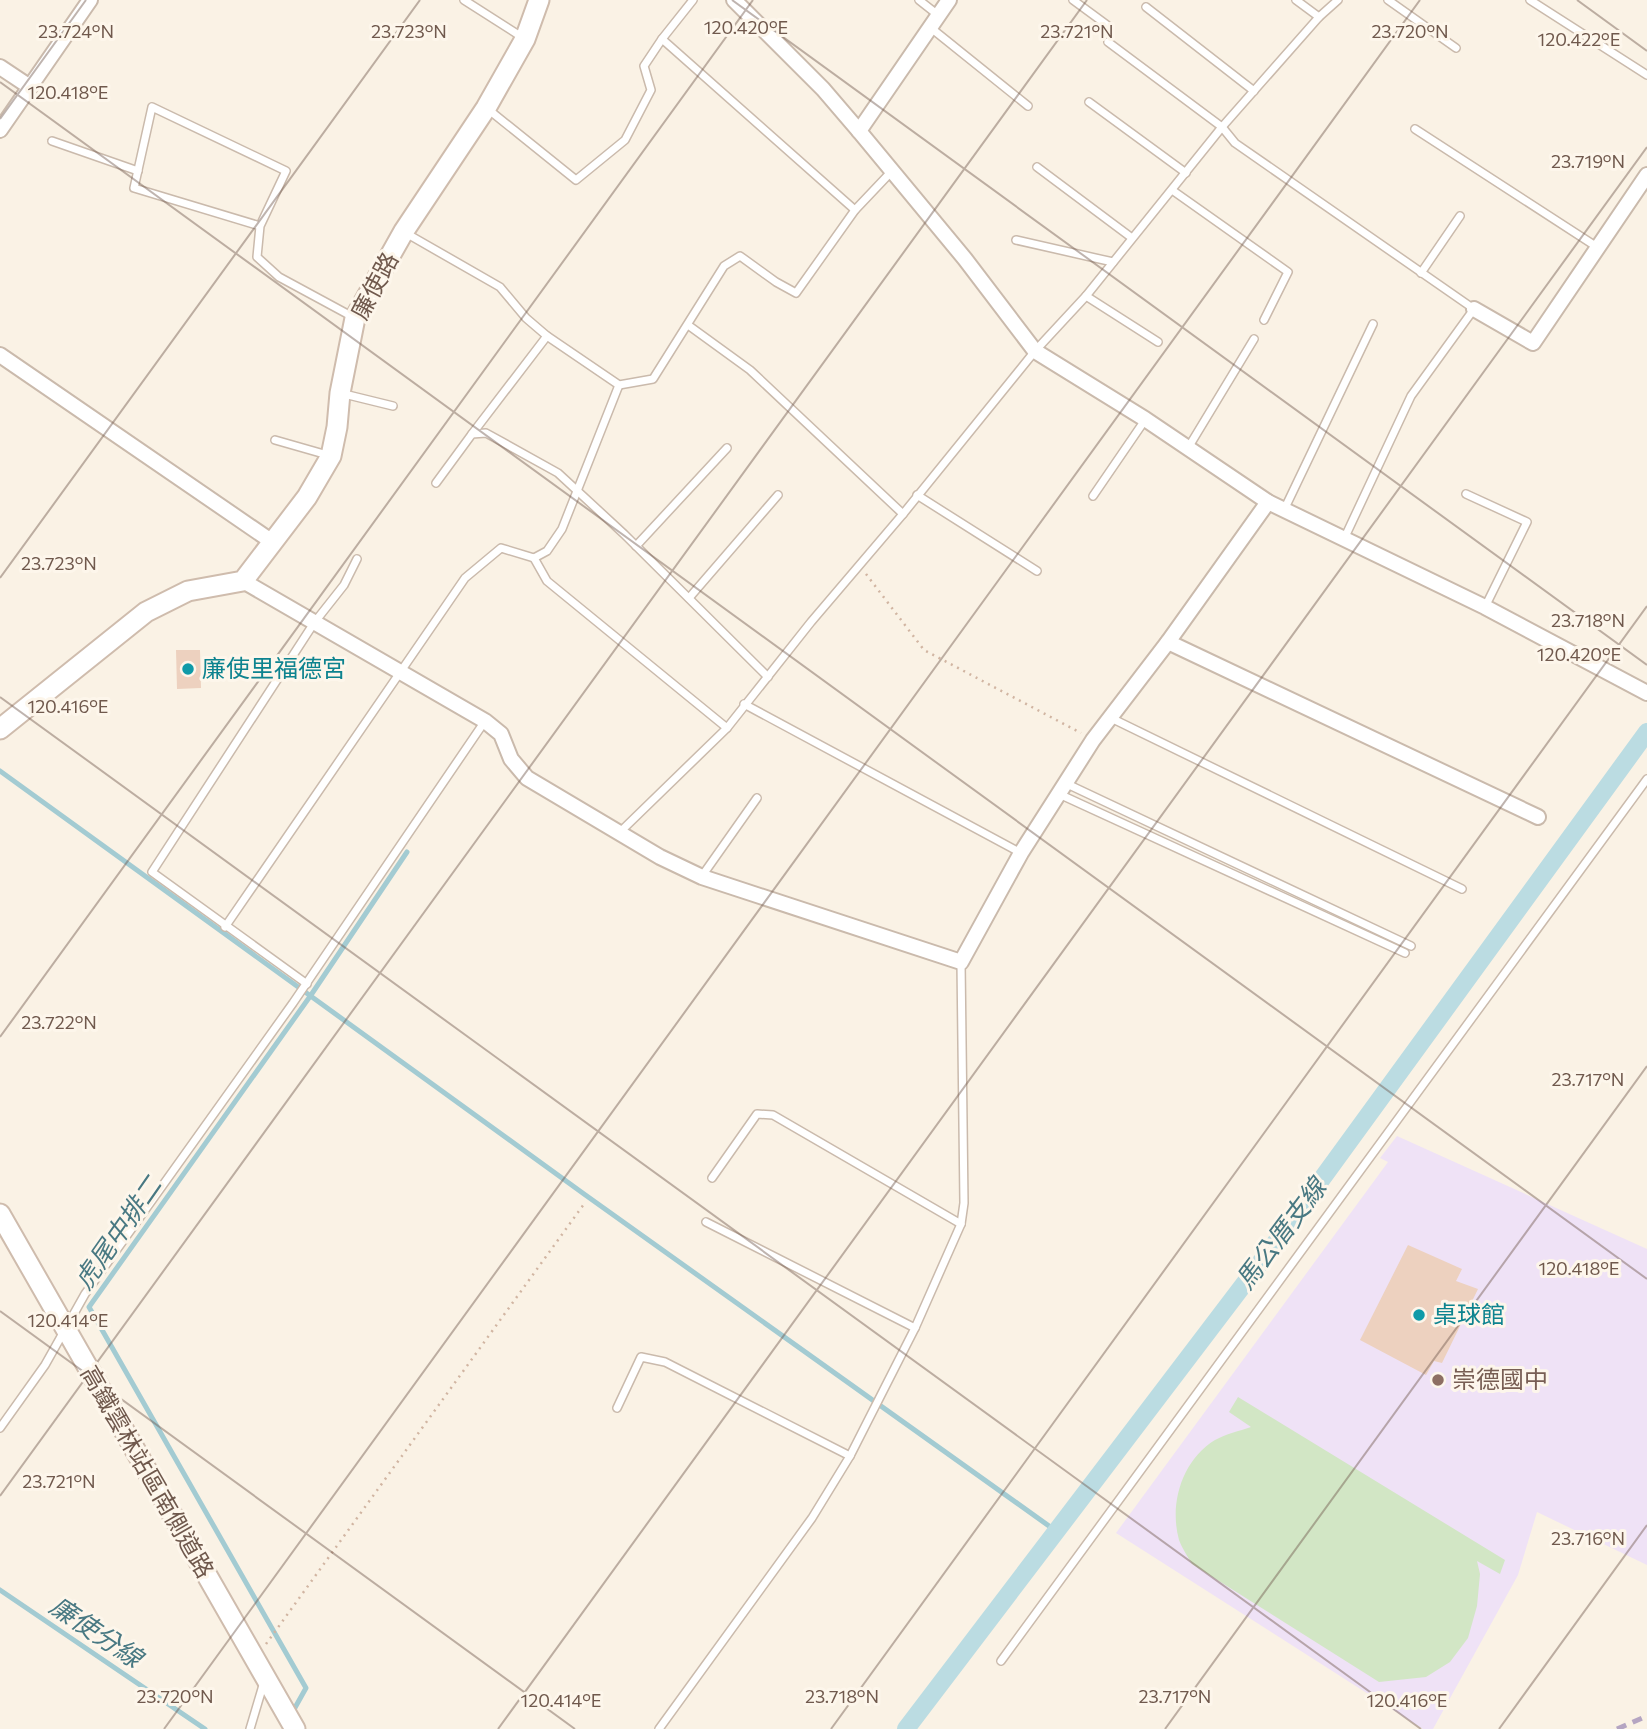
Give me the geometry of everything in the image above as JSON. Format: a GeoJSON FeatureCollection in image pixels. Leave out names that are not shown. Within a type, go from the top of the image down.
{"type":"FeatureCollection","features":[{"type":"Feature","properties":{"kind":"street"},"geometry":{"type":"LineString","coordinates":[[0,130],[90,0]]}},
{"type":"Feature","properties":{"kind":"street","name":"廉使路"},"geometry":{"type":"LineString","coordinates":[[243,581],[307,497],[331,456],[355,318],[404,231],[486,108],[525,39],[539,0]]}},
{"type":"Feature","properties":{"kind":"street"},"geometry":{"type":"LineString","coordinates":[[734,0],[823,89],[965,259],[1035,351],[1145,419],[1268,502],[1485,607],[1646,693]]}},
{"type":"Feature","properties":{"kind":"street"},"geometry":{"type":"LineString","coordinates":[[859,131],[949,0]]}},
{"type":"Feature","properties":{"kind":"street"},"geometry":{"type":"LineString","coordinates":[[0,67],[30,87]]}},
{"type":"Feature","properties":{"kind":"street"},"geometry":{"type":"LineString","coordinates":[[1474,309],[1533,343],[1647,176]]}},
{"type":"Feature","properties":{"kind":"street"},"geometry":{"type":"LineString","coordinates":[[0,355],[274,543]]}},
{"type":"Feature","properties":{"kind":"street"},"geometry":{"type":"LineString","coordinates":[[0,729],[146,612],[188,591],[243,581],[485,721],[501,734],[511,759],[527,778],[660,857],[702,877],[961,962],[1021,853],[1093,740],[1168,642],[1268,502]]}},
{"type":"Feature","properties":{"kind":"street"},"geometry":{"type":"LineString","coordinates":[[1168,642],[1538,817]]}},
{"type":"Feature","properties":{"kind":"street","name":"高鐵雲林站區南側道路"},"geometry":{"type":"LineString","coordinates":[[0,1214],[290,1721]]}},
{"type":"Feature","properties":{"kind":"lane"},"geometry":{"type":"LineString","coordinates":[[464,0],[525,39]]}},
{"type":"Feature","properties":{"kind":"lane"},"geometry":{"type":"LineString","coordinates":[[486,108],[576,180],[625,140],[651,90],[644,66],[692,0]]}},
{"type":"Feature","properties":{"kind":"lane"},"geometry":{"type":"LineString","coordinates":[[919,0],[934,22],[1028,106]]}},
{"type":"Feature","properties":{"kind":"lane"},"geometry":{"type":"LineString","coordinates":[[1073,0],[1107,25]]}},
{"type":"Feature","properties":{"kind":"lane"},"geometry":{"type":"LineString","coordinates":[[1296,0],[1319,17]]}},
{"type":"Feature","properties":{"kind":"lane"},"geometry":{"type":"LineString","coordinates":[[618,833],[727,728],[811,622],[903,514],[1035,351],[1086,296],[1222,127],[1319,17],[1338,0]]}},
{"type":"Feature","properties":{"kind":"lane"},"geometry":{"type":"LineString","coordinates":[[1388,0],[1456,48]]}},
{"type":"Feature","properties":{"kind":"lane"},"geometry":{"type":"LineString","coordinates":[[1530,0],[1647,75]]}},
{"type":"Feature","properties":{"kind":"lane"},"geometry":{"type":"LineString","coordinates":[[1146,7],[1254,91]]}},
{"type":"Feature","properties":{"kind":"lane"},"geometry":{"type":"LineString","coordinates":[[662,39],[855,210]]}},
{"type":"Feature","properties":{"kind":"lane"},"geometry":{"type":"LineString","coordinates":[[1108,41],[1222,127],[1235,143],[1474,309],[1411,396],[1344,539]]}},
{"type":"Feature","properties":{"kind":"lane"},"geometry":{"type":"LineString","coordinates":[[1089,102],[1186,173]]}},
{"type":"Feature","properties":{"kind":"lane"},"geometry":{"type":"LineString","coordinates":[[260,226],[134,188],[152,107],[286,172],[260,226],[257,257],[278,277],[355,318]]}},
{"type":"Feature","properties":{"kind":"lane"},"geometry":{"type":"LineString","coordinates":[[1415,129],[1598,248]]}},
{"type":"Feature","properties":{"kind":"lane"},"geometry":{"type":"LineString","coordinates":[[52,141],[138,172]]}},
{"type":"Feature","properties":{"kind":"lane"},"geometry":{"type":"LineString","coordinates":[[1037,167],[1132,238]]}},
{"type":"Feature","properties":{"kind":"lane"},"geometry":{"type":"LineString","coordinates":[[404,231],[500,287],[526,318],[547,336],[619,385],[653,379],[724,266],[740,256],[796,293],[855,210],[892,171]]}},
{"type":"Feature","properties":{"kind":"lane"},"geometry":{"type":"LineString","coordinates":[[1172,191],[1288,272],[1264,320]]}},
{"type":"Feature","properties":{"kind":"lane"},"geometry":{"type":"LineString","coordinates":[[1421,273],[1460,216]]}},
{"type":"Feature","properties":{"kind":"lane"},"geometry":{"type":"LineString","coordinates":[[1016,240],[1113,262]]}},
{"type":"Feature","properties":{"kind":"lane"},"geometry":{"type":"LineString","coordinates":[[1086,296],[1158,342]]}},
{"type":"Feature","properties":{"kind":"lane"},"geometry":{"type":"LineString","coordinates":[[1284,510],[1373,324]]}},
{"type":"Feature","properties":{"kind":"lane"},"geometry":{"type":"LineString","coordinates":[[688,325],[750,370],[903,514]]}},
{"type":"Feature","properties":{"kind":"lane"},"geometry":{"type":"LineString","coordinates":[[436,484],[547,336]]}},
{"type":"Feature","properties":{"kind":"lane"},"geometry":{"type":"LineString","coordinates":[[1188,448],[1254,339]]}},
{"type":"Feature","properties":{"kind":"lane"},"geometry":{"type":"LineString","coordinates":[[534,558],[547,551],[562,529],[619,385]]}},
{"type":"Feature","properties":{"kind":"lane"},"geometry":{"type":"LineString","coordinates":[[340,393],[393,406]]}},
{"type":"Feature","properties":{"kind":"lane"},"geometry":{"type":"LineString","coordinates":[[1093,496],[1145,419]]}},
{"type":"Feature","properties":{"kind":"lane"},"geometry":{"type":"LineString","coordinates":[[472,434],[486,433],[558,473],[768,677]]}},
{"type":"Feature","properties":{"kind":"lane"},"geometry":{"type":"LineString","coordinates":[[275,440],[331,456]]}},
{"type":"Feature","properties":{"kind":"lane"},"geometry":{"type":"LineString","coordinates":[[636,546],[727,448]]}},
{"type":"Feature","properties":{"kind":"lane"},"geometry":{"type":"LineString","coordinates":[[1466,494],[1527,522],[1485,607]]}},
{"type":"Feature","properties":{"kind":"lane"},"geometry":{"type":"LineString","coordinates":[[689,598],[778,495]]}},
{"type":"Feature","properties":{"kind":"lane"},"geometry":{"type":"LineString","coordinates":[[917,495],[1037,570]]}},
{"type":"Feature","properties":{"kind":"lane"},"geometry":{"type":"LineString","coordinates":[[225,927],[400,674],[430,626],[466,578],[500,548],[534,558],[547,581],[727,728]]}},
{"type":"Feature","properties":{"kind":"lane"},"geometry":{"type":"LineString","coordinates":[[306,984],[152,872],[314,623],[344,585],[357,559]]}},
{"type":"Feature","properties":{"kind":"lane"},"geometry":{"type":"LineString","coordinates":[[744,704],[1021,853]]}},
{"type":"Feature","properties":{"kind":"lane"},"geometry":{"type":"LineString","coordinates":[[1111,718],[1462,889]]}},
{"type":"Feature","properties":{"kind":"lane"},"geometry":{"type":"LineString","coordinates":[[0,1428],[45,1365],[85,1294],[306,984],[485,721]]}},
{"type":"Feature","properties":{"kind":"lane"},"geometry":{"type":"LineString","coordinates":[[1001,1661],[1647,779]]}},
{"type":"Feature","properties":{"kind":"lane"},"geometry":{"type":"LineString","coordinates":[[1062,788],[1411,946]]}},
{"type":"Feature","properties":{"kind":"lane"},"geometry":{"type":"LineString","coordinates":[[1062,788],[1405,953]]}},
{"type":"Feature","properties":{"kind":"lane"},"geometry":{"type":"LineString","coordinates":[[702,877],[757,798]]}},
{"type":"Feature","properties":{"kind":"lane"},"geometry":{"type":"LineString","coordinates":[[659,1729],[812,1518],[850,1456],[915,1328],[961,1224],[964,1203],[961,962]]}},
{"type":"Feature","properties":{"kind":"lane"},"geometry":{"type":"LineString","coordinates":[[712,1178],[757,1114],[774,1115],[961,1224]]}},
{"type":"Feature","properties":{"kind":"lane"},"geometry":{"type":"LineString","coordinates":[[706,1222],[915,1328]]}},
{"type":"Feature","properties":{"kind":"lane"},"geometry":{"type":"LineString","coordinates":[[617,1408],[641,1357],[665,1362],[850,1456]]}},
{"type":"Feature","properties":{"kind":"lane"},"geometry":{"type":"LineString","coordinates":[[250,1729],[265,1678]]}},
{"type":"Feature","properties":{"kind":"path"},"geometry":{"type":"LineString","coordinates":[[860,566],[924,650],[1093,740]]}},
{"type":"Feature","properties":{"kind":"path"},"geometry":{"type":"LineString","coordinates":[[255,1660],[584,1204]]}},
{"type":"Feature","properties":{"kind":"shaded area","name":"崇德國中"},"geometry":{"type":"Polygon","coordinates":[[[1397,1136],[1647,1249],[1647,1565],[1537,1512],[1518,1575],[1433,1729],[1423,1729],[1116,1533],[1388,1162],[1380,1158],[1397,1136]]]}},
{"type":"Feature","properties":{"kind":"green space"},"geometry":{"type":"Polygon","coordinates":[[[1238,1397],[1505,1560],[1500,1574],[1477,1561],[1480,1574],[1477,1606],[1468,1638],[1450,1662],[1426,1677],[1379,1682],[1192,1564],[1179,1540],[1176,1526],[1177,1498],[1186,1471],[1204,1449],[1219,1438],[1251,1427],[1229,1412],[1238,1397]]]}},
{"type":"Feature","properties":{"kind":"building","name":"廉使里福德宮"},"geometry":{"type":"Polygon","coordinates":[[[176,650],[200,650],[201,688],[177,689],[176,650]]]}},
{"type":"Feature","properties":{"kind":"building","name":"桌球館"},"geometry":{"type":"Polygon","coordinates":[[[1408,1245],[1462,1269],[1456,1281],[1478,1289],[1442,1363],[1434,1361],[1426,1375],[1360,1340],[1408,1245]]]}},
{"type":"Feature","properties":{"kind":"waterway","name":"馬公厝支線"},"geometry":{"type":"LineString","coordinates":[[906,1729],[1273,1246],[1647,732]]}},
{"type":"Feature","properties":{"kind":"waterway"},"geometry":{"type":"LineString","coordinates":[[0,771],[584,1194],[1056,1531]]}},
{"type":"Feature","properties":{"kind":"waterway","name":"虎尾中排二"},"geometry":{"type":"LineString","coordinates":[[292,1713],[306,1688],[89,1307],[311,995],[407,852]]}},
{"type":"Feature","properties":{"kind":"waterway","name":"廉使分線"},"geometry":{"type":"LineString","coordinates":[[0,1590],[205,1729]]}},
{"type":"Feature","properties":{"kind":"railway"},"geometry":{"type":"LineString","coordinates":[[1617,1729],[1647,1716]]}},
{"type":"Feature","properties":{"kind":"place","name":"廉使里福德宮"},"geometry":{"type":"Point","coordinates":[188,669]}},
{"type":"Feature","properties":{"kind":"place","name":"桌球館"},"geometry":{"type":"Point","coordinates":[1419,1315]}},
{"type":"Feature","properties":{"kind":"place","name":"崇德國中"},"geometry":{"type":"Point","coordinates":[1438,1380]}}]}
